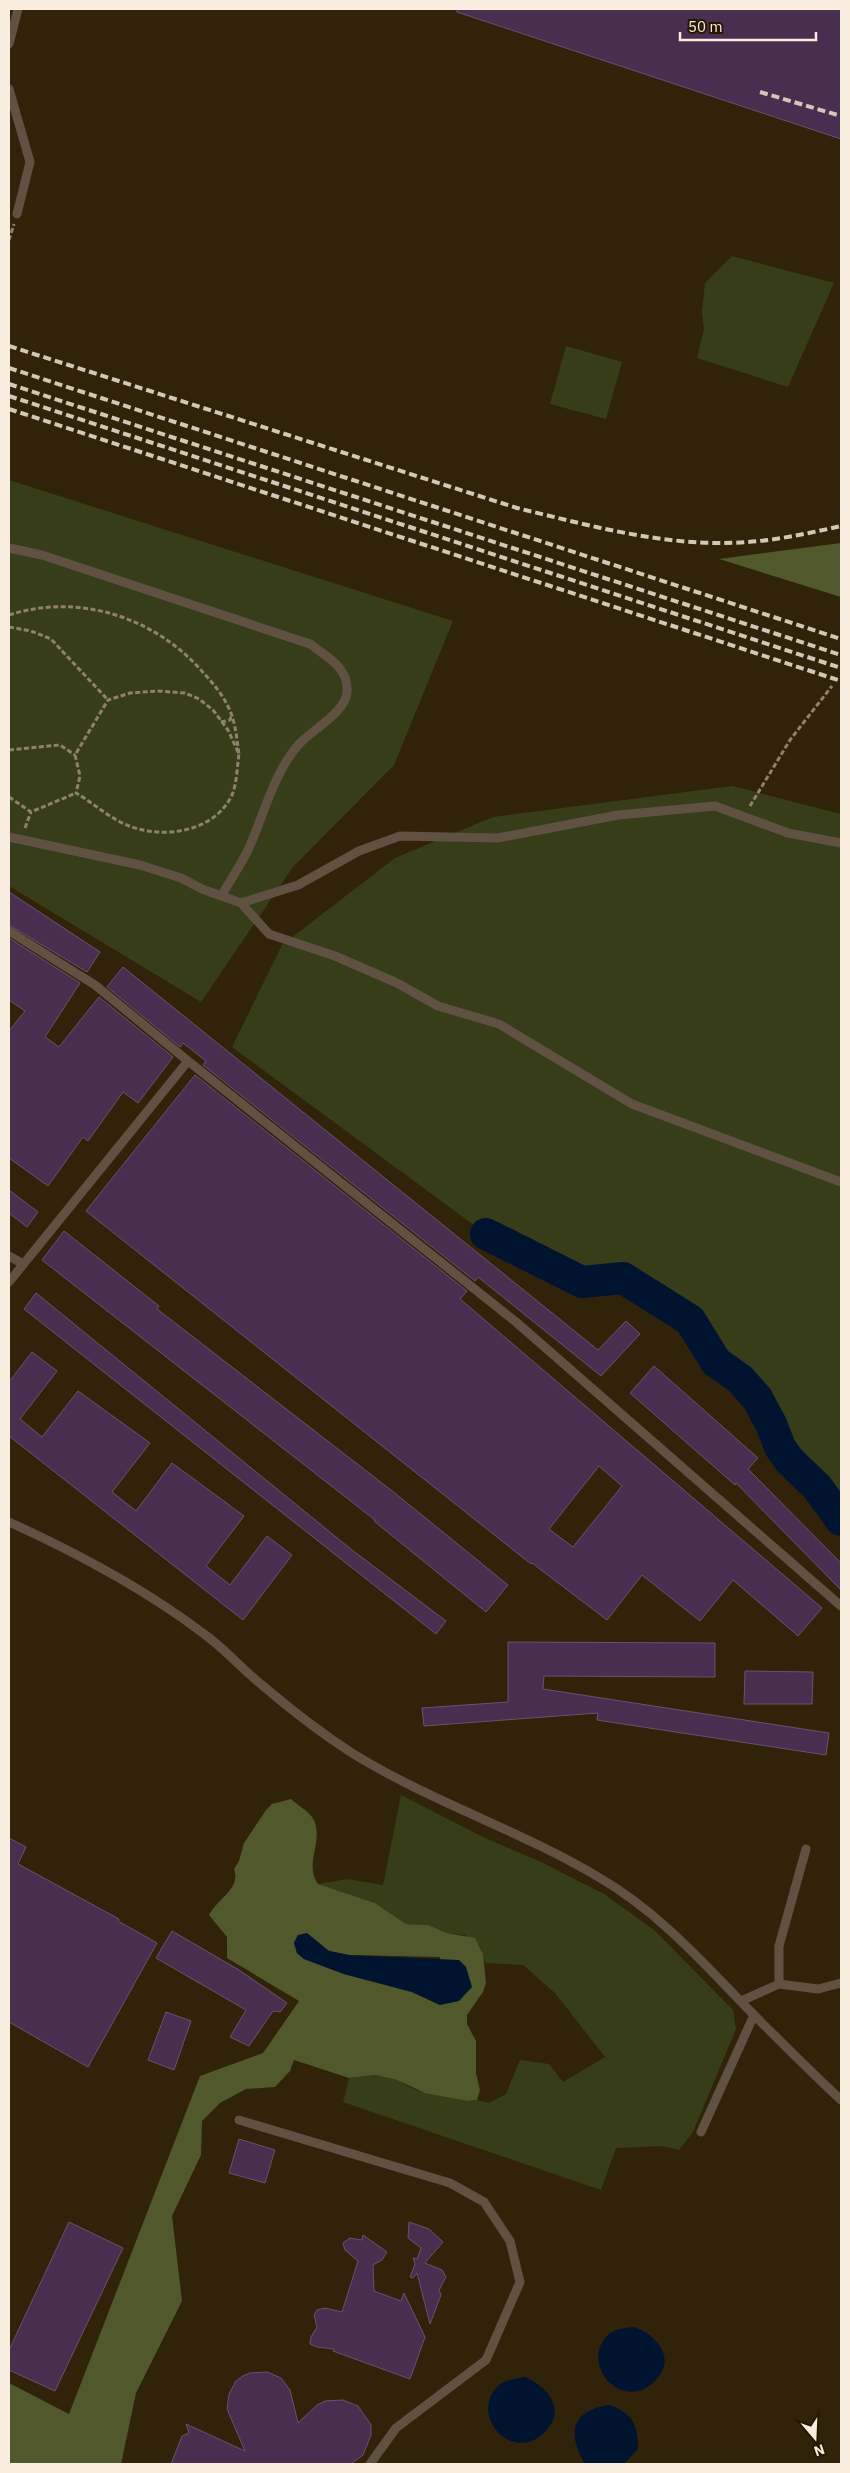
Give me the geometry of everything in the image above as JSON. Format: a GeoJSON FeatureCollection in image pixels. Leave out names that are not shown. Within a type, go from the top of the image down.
{"type":"FeatureCollection","features":[{"type":"Feature","properties":{"kind":"lane"},"geometry":{"type":"LineString","coordinates":[[9,44],[18,9]]}},
{"type":"Feature","properties":{"kind":"lane"},"geometry":{"type":"LineString","coordinates":[[9,89],[30,162],[17,214]]}},
{"type":"Feature","properties":{"kind":"lane"},"geometry":{"type":"LineString","coordinates":[[9,548],[42,555],[310,644],[339,666],[346,676],[347,694],[342,705],[300,744],[280,770],[247,852],[221,896]]}},
{"type":"Feature","properties":{"kind":"lane"},"geometry":{"type":"LineString","coordinates":[[241,903],[298,885],[358,851],[400,836],[498,838],[618,815],[715,806],[788,833],[841,843]]}},
{"type":"Feature","properties":{"kind":"lane"},"geometry":{"type":"LineString","coordinates":[[9,837],[140,865],[181,878],[241,903],[268,934],[335,956],[397,982],[438,1006],[499,1024],[632,1104],[841,1182]]}},
{"type":"Feature","properties":{"kind":"lane"},"geometry":{"type":"LineString","coordinates":[[9,931],[96,985],[188,1061],[516,1322],[841,1606]]}},
{"type":"Feature","properties":{"kind":"lane"},"geometry":{"type":"LineString","coordinates":[[9,1282],[188,1061]]}},
{"type":"Feature","properties":{"kind":"lane"},"geometry":{"type":"LineString","coordinates":[[9,1256],[23,1264]]}},
{"type":"Feature","properties":{"kind":"lane"},"geometry":{"type":"LineString","coordinates":[[9,1522],[113,1572],[206,1635],[262,1686],[351,1752],[401,1781],[474,1817],[521,1836],[600,1878],[648,1910],[685,1943],[740,2001],[841,2100]]}},
{"type":"Feature","properties":{"kind":"lane"},"geometry":{"type":"LineString","coordinates":[[779,1984],[779,1946],[806,1849]]}},
{"type":"Feature","properties":{"kind":"lane"},"geometry":{"type":"LineString","coordinates":[[740,2001],[779,1984],[818,1989],[841,1983]]}},
{"type":"Feature","properties":{"kind":"lane"},"geometry":{"type":"LineString","coordinates":[[700,2132],[754,2014]]}},
{"type":"Feature","properties":{"kind":"lane"},"geometry":{"type":"LineString","coordinates":[[239,2120],[450,2183],[484,2202],[510,2241],[520,2282],[486,2360],[396,2428],[370,2464]]}},
{"type":"Feature","properties":{"kind":"path"},"geometry":{"type":"LineString","coordinates":[[9,615],[28,609],[53,606],[105,611],[130,619],[157,632],[185,652],[221,694],[232,715],[239,754],[232,794],[223,809],[208,821],[177,832],[133,827],[116,820],[76,793]]}},
{"type":"Feature","properties":{"kind":"path"},"geometry":{"type":"LineString","coordinates":[[10,627],[50,638],[108,700]]}},
{"type":"Feature","properties":{"kind":"path"},"geometry":{"type":"LineString","coordinates":[[743,817],[790,740],[832,686]]}},
{"type":"Feature","properties":{"kind":"path"},"geometry":{"type":"LineString","coordinates":[[75,755],[108,700],[130,693],[158,691],[186,693],[213,710],[239,754]]}},
{"type":"Feature","properties":{"kind":"path"},"geometry":{"type":"LineString","coordinates":[[221,722],[230,720],[232,715]]}},
{"type":"Feature","properties":{"kind":"path"},"geometry":{"type":"LineString","coordinates":[[9,750],[60,745],[75,755],[80,776],[76,793]]}},
{"type":"Feature","properties":{"kind":"path"},"geometry":{"type":"LineString","coordinates":[[9,798],[31,812],[76,793]]}},
{"type":"Feature","properties":{"kind":"green space"},"geometry":{"type":"Polygon","coordinates":[[[732,256],[834,283],[788,387],[697,358],[704,329],[702,312],[705,283],[732,256]]]}},
{"type":"Feature","properties":{"kind":"green space"},"geometry":{"type":"Polygon","coordinates":[[[566,346],[622,362],[606,419],[550,404],[566,346]]]}},
{"type":"Feature","properties":{"kind":"green space"},"geometry":{"type":"Polygon","coordinates":[[[9,480],[453,621],[394,765],[293,867],[201,1002],[9,886],[9,480]]]}},
{"type":"Feature","properties":{"kind":"green space"},"geometry":{"type":"Polygon","coordinates":[[[841,543],[841,597],[719,559],[841,543]]]}},
{"type":"Feature","properties":{"kind":"green space"},"geometry":{"type":"Polygon","coordinates":[[[732,786],[841,814],[841,1520],[817,1487],[789,1460],[780,1447],[771,1424],[757,1398],[740,1379],[716,1362],[690,1320],[623,1278],[582,1282],[486,1234],[232,1047],[282,945],[395,858],[493,817],[732,786]]]}},
{"type":"Feature","properties":{"kind":"green space"},"geometry":{"type":"Polygon","coordinates":[[[401,1795],[483,1837],[541,1862],[604,1894],[654,1930],[733,2010],[736,2029],[693,2132],[679,2150],[662,2146],[616,2148],[601,2190],[343,2102],[349,2078],[376,2075],[397,2080],[416,2090],[467,2101],[477,2100],[489,2103],[506,2094],[520,2060],[549,2064],[563,2082],[605,2057],[555,1993],[523,1965],[485,1963],[480,1946],[465,1935],[447,1933],[428,1925],[406,1924],[375,1903],[318,1884],[347,1879],[383,1885],[401,1795]]]}},
{"type":"Feature","properties":{"kind":"green space"},"geometry":{"type":"Polygon","coordinates":[[[291,1799],[312,1817],[316,1825],[317,1834],[313,1868],[318,1884],[375,1903],[406,1924],[428,1925],[447,1933],[475,1938],[483,1954],[486,1983],[483,1992],[467,2015],[467,2024],[476,2041],[476,2073],[480,2090],[477,2100],[467,2101],[425,2093],[397,2080],[376,2075],[349,2078],[294,2060],[290,2071],[275,2087],[246,2089],[220,2103],[202,2121],[201,2155],[172,2216],[182,2301],[136,2393],[121,2464],[9,2464],[9,2383],[69,2414],[200,2076],[263,2053],[299,2001],[227,1958],[227,1937],[209,1915],[232,1888],[235,1876],[234,1869],[239,1861],[244,1843],[272,1804],[291,1799]],[[298,1935],[294,1943],[297,1953],[304,1959],[344,1974],[412,1992],[440,2005],[440,1957],[349,1955],[329,1951],[298,1935]]]}},
{"type":"Feature","properties":{"kind":"water"},"geometry":{"type":"Polygon","coordinates":[[[307,1933],[329,1951],[349,1955],[459,1960],[466,1967],[472,1987],[459,2001],[440,2005],[412,1992],[344,1974],[304,1959],[297,1953],[294,1943],[298,1935],[307,1933]]]}},
{"type":"Feature","properties":{"kind":"water"},"geometry":{"type":"Polygon","coordinates":[[[634,2327],[649,2334],[655,2340],[660,2346],[665,2361],[659,2376],[647,2387],[634,2392],[621,2390],[611,2384],[603,2374],[599,2362],[599,2349],[606,2337],[612,2332],[634,2327]]]}},
{"type":"Feature","properties":{"kind":"water"},"geometry":{"type":"Polygon","coordinates":[[[524,2377],[545,2390],[550,2397],[555,2411],[549,2427],[537,2438],[524,2443],[511,2441],[501,2435],[493,2425],[489,2413],[489,2401],[499,2385],[509,2380],[524,2377]]]}},
{"type":"Feature","properties":{"kind":"water"},"geometry":{"type":"Polygon","coordinates":[[[609,2405],[629,2416],[637,2433],[638,2449],[624,2464],[585,2464],[576,2443],[576,2425],[587,2412],[609,2405]]]}},
{"type":"Feature","properties":{"kind":"building"},"geometry":{"type":"Polygon","coordinates":[[[457,9],[841,9],[841,139],[457,12],[457,9]]]}},
{"type":"Feature","properties":{"kind":"building"},"geometry":{"type":"Polygon","coordinates":[[[9,892],[100,952],[87,972],[9,925],[9,892]]]}},
{"type":"Feature","properties":{"kind":"building"},"geometry":{"type":"Polygon","coordinates":[[[9,938],[80,983],[45,1037],[59,1047],[99,997],[173,1057],[138,1103],[123,1092],[88,1141],[83,1137],[48,1186],[9,1158],[9,1031],[25,1011],[9,1000],[9,938]]]}},
{"type":"Feature","properties":{"kind":"building"},"geometry":{"type":"Polygon","coordinates":[[[123,967],[598,1350],[626,1321],[640,1334],[601,1376],[478,1277],[475,1281],[203,1065],[206,1061],[183,1043],[180,1047],[107,987],[123,967]]]}},
{"type":"Feature","properties":{"kind":"building"},"geometry":{"type":"Polygon","coordinates":[[[195,1075],[467,1291],[460,1299],[822,1608],[798,1636],[733,1580],[700,1621],[642,1575],[607,1620],[531,1564],[86,1211],[195,1075]],[[599,1466],[549,1529],[573,1547],[622,1486],[599,1466]]]}},
{"type":"Feature","properties":{"kind":"building"},"geometry":{"type":"Polygon","coordinates":[[[9,1190],[38,1212],[27,1227],[9,1213],[9,1190]]]}},
{"type":"Feature","properties":{"kind":"building"},"geometry":{"type":"Polygon","coordinates":[[[64,1231],[159,1306],[157,1309],[396,1494],[508,1585],[486,1612],[375,1520],[42,1260],[64,1231]]]}},
{"type":"Feature","properties":{"kind":"building"},"geometry":{"type":"Polygon","coordinates":[[[36,1293],[352,1550],[446,1621],[436,1634],[24,1309],[36,1293]]]}},
{"type":"Feature","properties":{"kind":"building"},"geometry":{"type":"Polygon","coordinates":[[[32,1352],[57,1371],[20,1419],[42,1437],[78,1391],[150,1443],[112,1492],[136,1511],[172,1463],[244,1516],[206,1566],[230,1585],[267,1536],[292,1555],[243,1620],[9,1436],[9,1382],[32,1352]]]}},
{"type":"Feature","properties":{"kind":"building"},"geometry":{"type":"Polygon","coordinates":[[[654,1366],[758,1458],[748,1469],[841,1563],[841,1590],[736,1483],[735,1485],[630,1393],[654,1366]]]}},
{"type":"Feature","properties":{"kind":"building"},"geometry":{"type":"Polygon","coordinates":[[[508,1642],[715,1643],[715,1677],[544,1676],[543,1689],[829,1733],[826,1755],[597,1720],[598,1713],[424,1726],[422,1708],[508,1702],[508,1642]]]}},
{"type":"Feature","properties":{"kind":"building"},"geometry":{"type":"Polygon","coordinates":[[[745,1671],[813,1672],[812,1704],[744,1704],[745,1671]]]}},
{"type":"Feature","properties":{"kind":"building"},"geometry":{"type":"Polygon","coordinates":[[[9,1838],[26,1847],[18,1864],[119,1919],[118,1921],[157,1943],[88,2067],[9,2022],[9,1838]]]}},
{"type":"Feature","properties":{"kind":"building"},"geometry":{"type":"Polygon","coordinates":[[[172,1931],[239,1970],[287,2003],[280,2012],[273,2011],[249,2046],[230,2037],[246,2010],[156,1958],[172,1931]]]}},
{"type":"Feature","properties":{"kind":"building"},"geometry":{"type":"Polygon","coordinates":[[[166,2012],[191,2021],[174,2070],[148,2060],[166,2012]]]}},
{"type":"Feature","properties":{"kind":"building"},"geometry":{"type":"Polygon","coordinates":[[[239,2139],[275,2150],[265,2183],[229,2173],[239,2139]]]}},
{"type":"Feature","properties":{"kind":"building"},"geometry":{"type":"Polygon","coordinates":[[[69,2222],[123,2248],[55,2391],[9,2370],[9,2350],[69,2222]]]}},
{"type":"Feature","properties":{"kind":"building"},"geometry":{"type":"Polygon","coordinates":[[[409,2222],[429,2229],[443,2242],[425,2263],[442,2270],[446,2277],[439,2290],[441,2295],[430,2324],[417,2273],[413,2278],[410,2277],[415,2264],[413,2258],[417,2259],[421,2248],[408,2238],[409,2222]]]}},
{"type":"Feature","properties":{"kind":"building"},"geometry":{"type":"Polygon","coordinates":[[[363,2235],[387,2252],[382,2260],[373,2265],[374,2291],[401,2301],[404,2293],[425,2337],[410,2379],[333,2351],[334,2349],[317,2347],[310,2344],[311,2337],[317,2327],[314,2315],[317,2310],[325,2308],[342,2312],[358,2261],[345,2250],[343,2243],[350,2238],[362,2240],[363,2235]]]}},
{"type":"Feature","properties":{"kind":"building"},"geometry":{"type":"Polygon","coordinates":[[[267,2372],[281,2378],[290,2390],[298,2423],[317,2405],[325,2401],[343,2400],[358,2406],[371,2425],[371,2435],[363,2455],[351,2464],[171,2464],[182,2436],[189,2433],[186,2424],[245,2451],[227,2409],[229,2394],[236,2381],[243,2376],[250,2373],[267,2372]]]}},
{"type":"Feature","properties":{"kind":"waterway"},"geometry":{"type":"LineString","coordinates":[[486,1234],[582,1282],[623,1278],[690,1320],[716,1362],[740,1379],[757,1398],[771,1424],[780,1447],[789,1460],[817,1487],[841,1520]]}},
{"type":"Feature","properties":{"kind":"railway"},"geometry":{"type":"LineString","coordinates":[[760,92],[841,116]]}},
{"type":"Feature","properties":{"kind":"railway"},"geometry":{"type":"LineString","coordinates":[[9,346],[517,508],[602,528],[660,539],[718,543],[770,540],[841,526]]}},
{"type":"Feature","properties":{"kind":"railway"},"geometry":{"type":"LineString","coordinates":[[9,368],[841,639]]}},
{"type":"Feature","properties":{"kind":"railway"},"geometry":{"type":"LineString","coordinates":[[9,384],[841,655]]}},
{"type":"Feature","properties":{"kind":"railway"},"geometry":{"type":"LineString","coordinates":[[9,396],[841,668]]}},
{"type":"Feature","properties":{"kind":"railway"},"geometry":{"type":"LineString","coordinates":[[9,409],[841,681]]}}]}
